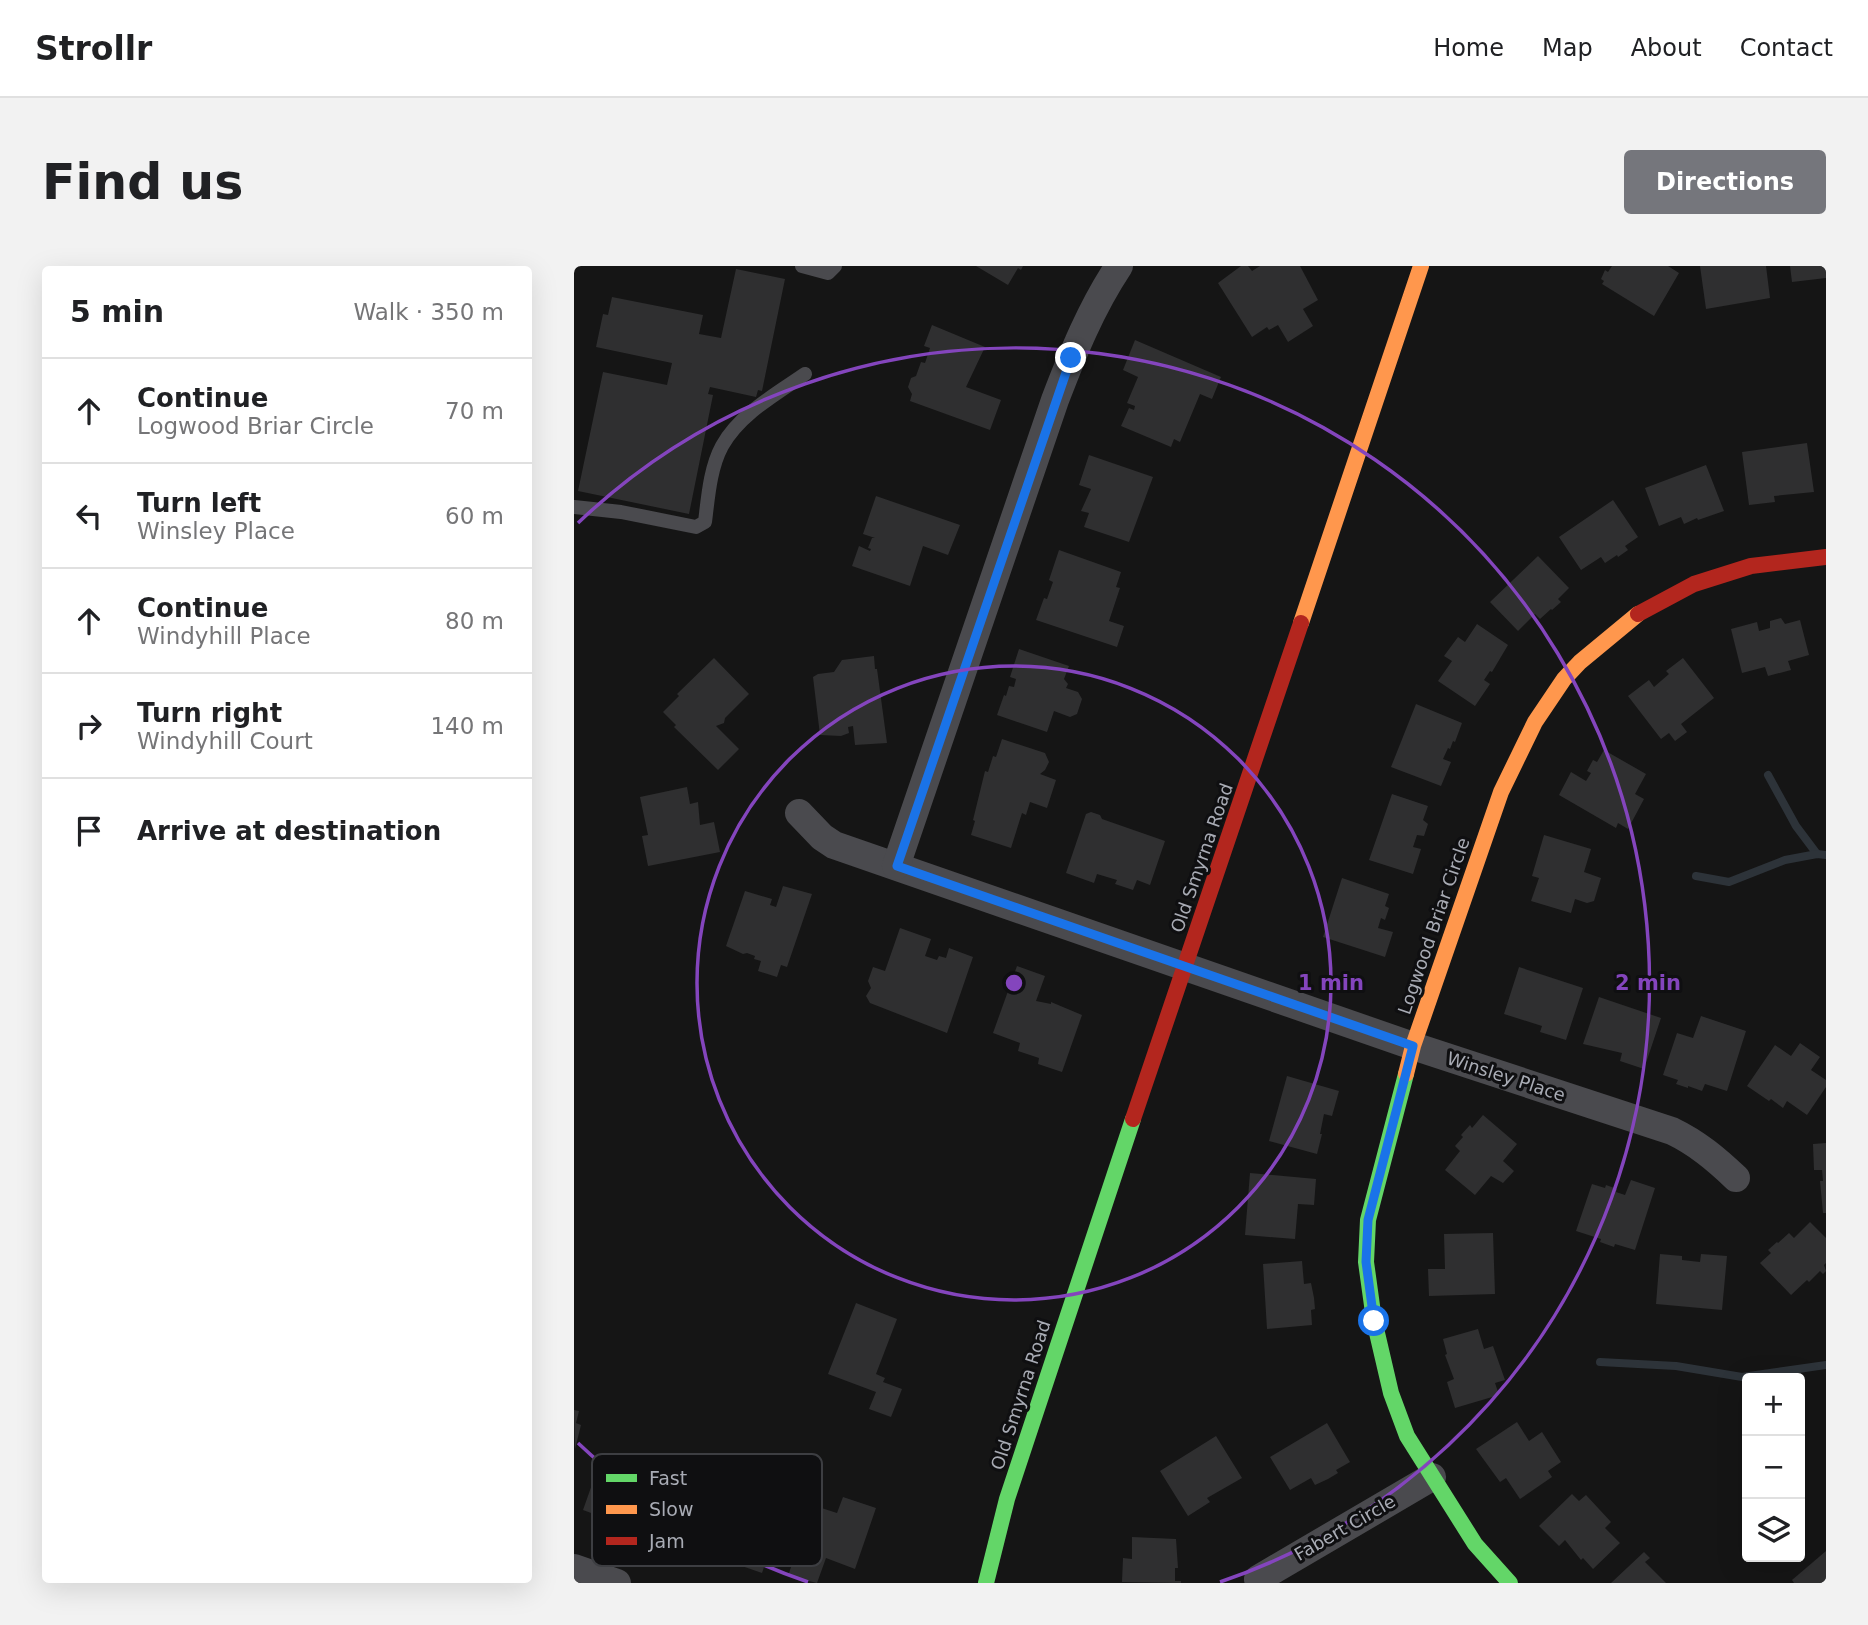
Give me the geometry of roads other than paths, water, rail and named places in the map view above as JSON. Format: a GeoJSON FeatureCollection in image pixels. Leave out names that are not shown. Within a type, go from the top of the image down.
{"type":"FeatureCollection","features":[{"type":"Feature","properties":{"kind":"street"},"geometry":{"type":"LineString","coordinates":[[897,866],[1055,400],[1084,328],[1119,266]]}},
{"type":"Feature","properties":{"kind":"street","name":"Old Smyrna Road"},"geometry":{"type":"LineString","coordinates":[[986,1583],[1010,1490],[1041,1393],[1422,266]]}},
{"type":"Feature","properties":{"kind":"street","name":"Logwood Briar Circle"},"geometry":{"type":"LineString","coordinates":[[1510,1583],[1475,1544],[1408,1436],[1391,1394],[1374,1321],[1366,1262],[1366,1240],[1374,1194],[1413,1046],[1501,792],[1535,722],[1564,680],[1580,662],[1633,617],[1694,584],[1751,566],[1826,557]]}},
{"type":"Feature","properties":{"kind":"street","name":"Winsley Place"},"geometry":{"type":"LineString","coordinates":[[799,813],[834,845],[1413,1046],[1672,1131],[1710,1154],[1736,1178]]}},
{"type":"Feature","properties":{"kind":"street","name":"Fabert Circle"},"geometry":{"type":"LineString","coordinates":[[1258,1579],[1432,1477]]}},
{"type":"Feature","properties":{"kind":"street"},"geometry":{"type":"LineString","coordinates":[[574,1567],[617,1583]]}},
{"type":"Feature","properties":{"kind":"lane"},"geometry":{"type":"LineString","coordinates":[[802,266],[828,273],[835,266]]}},
{"type":"Feature","properties":{"kind":"lane"},"geometry":{"type":"LineString","coordinates":[[574,507],[621,512],[696,527],[705,522],[711,482],[722,447],[740,423],[805,374]]}},
{"type":"Feature","properties":{"kind":"waterway"},"geometry":{"type":"LineString","coordinates":[[1768,775],[1796,826],[1817,854]]}},
{"type":"Feature","properties":{"kind":"waterway"},"geometry":{"type":"LineString","coordinates":[[1696,876],[1729,882],[1785,860],[1826,855]]}},
{"type":"Feature","properties":{"kind":"waterway"},"geometry":{"type":"LineString","coordinates":[[1600,1362],[1676,1366],[1742,1377],[1826,1365]]}}]}
